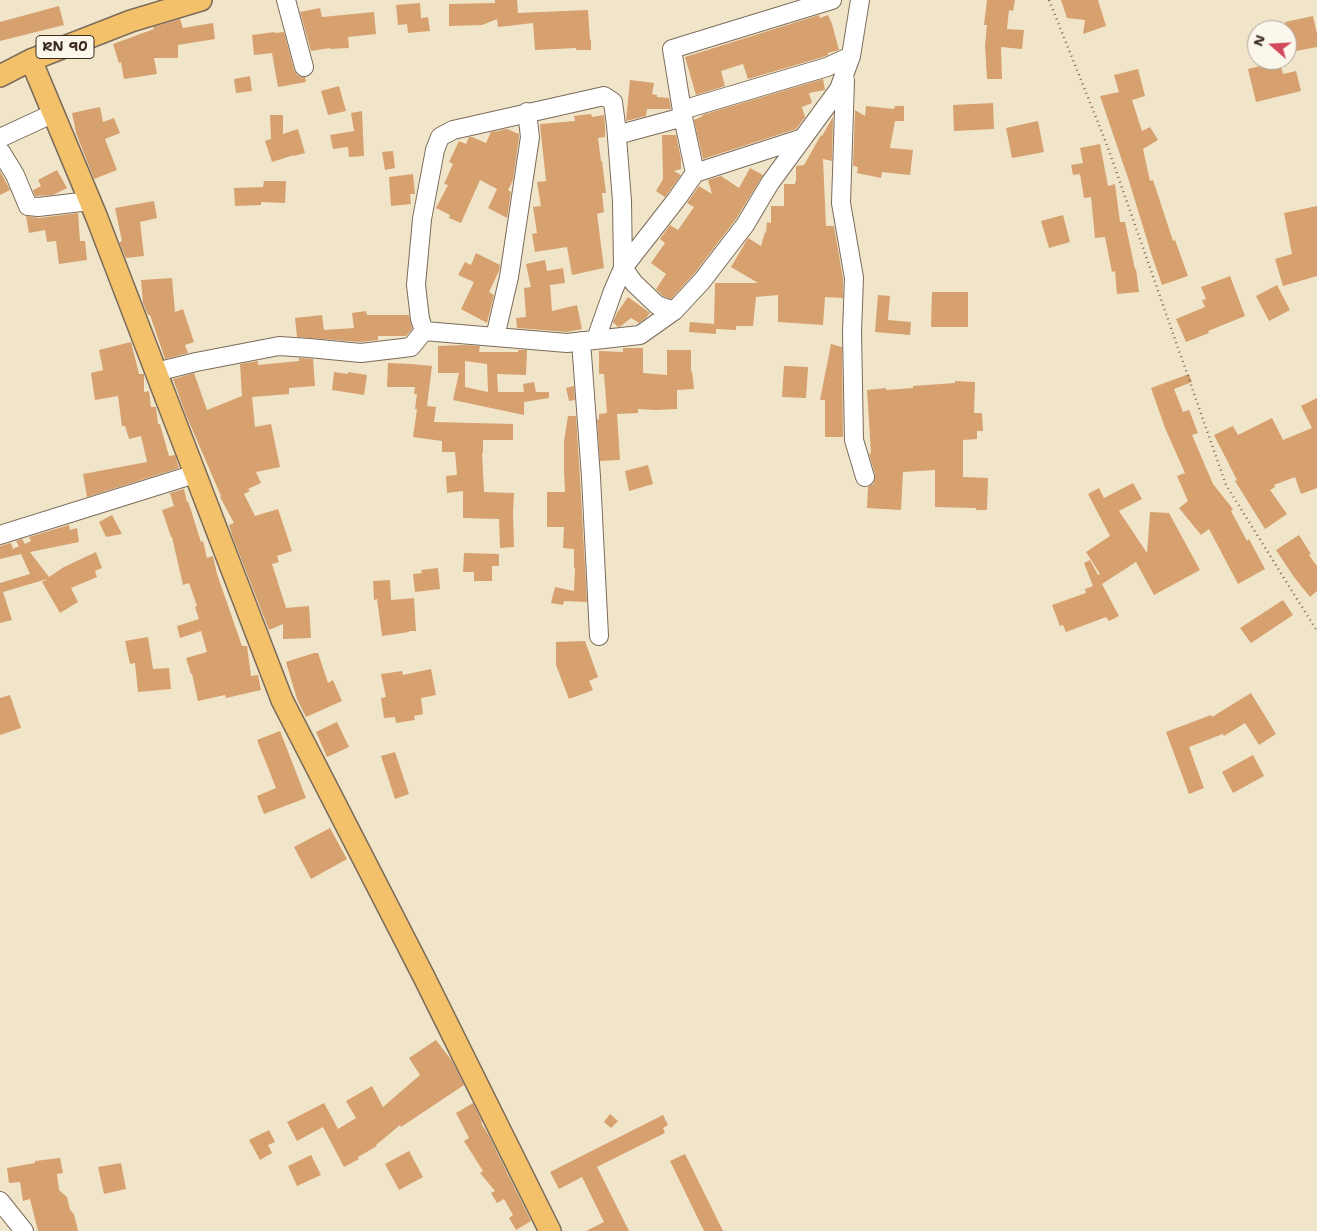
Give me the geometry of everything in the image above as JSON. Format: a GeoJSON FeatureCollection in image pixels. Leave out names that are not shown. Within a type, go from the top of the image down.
{"type":"FeatureCollection","features":[{"type":"Feature","properties":{"kind":"main road","name":"RN 90"},"geometry":{"type":"LineString","coordinates":[[132,21],[159,0]]}},
{"type":"Feature","properties":{"kind":"main road","name":"RN 90"},"geometry":{"type":"LineString","coordinates":[[0,76],[32,60],[132,21],[201,0]]}},
{"type":"Feature","properties":{"kind":"main road"},"geometry":{"type":"LineString","coordinates":[[32,60],[90,201],[282,700],[424,977],[550,1231]]}},
{"type":"Feature","properties":{"kind":"street"},"geometry":{"type":"LineString","coordinates":[[286,0],[304,67]]}},
{"type":"Feature","properties":{"kind":"street"},"geometry":{"type":"LineString","coordinates":[[695,173],[682,114],[672,49],[832,0]]}},
{"type":"Feature","properties":{"kind":"street"},"geometry":{"type":"LineString","coordinates":[[424,331],[566,343],[640,335],[674,312],[702,282],[734,239],[770,184],[839,89],[851,56],[860,0]]}},
{"type":"Feature","properties":{"kind":"street"},"geometry":{"type":"LineString","coordinates":[[617,135],[827,67],[851,56]]}},
{"type":"Feature","properties":{"kind":"street"},"geometry":{"type":"LineString","coordinates":[[845,73],[840,203],[854,278],[852,332],[854,440],[865,477]]}},
{"type":"Feature","properties":{"kind":"street"},"geometry":{"type":"LineString","coordinates":[[424,331],[420,319],[416,285],[422,220],[435,150],[440,137],[453,130],[604,96],[613,102],[617,135],[622,201],[623,268],[634,283],[656,305],[674,312]]}},
{"type":"Feature","properties":{"kind":"street"},"geometry":{"type":"LineString","coordinates":[[495,337],[509,277],[530,137],[527,112]]}},
{"type":"Feature","properties":{"kind":"street"},"geometry":{"type":"LineString","coordinates":[[54,113],[0,147],[15,175],[28,206],[38,207],[90,201]]}},
{"type":"Feature","properties":{"kind":"street"},"geometry":{"type":"LineString","coordinates":[[599,636],[591,476],[588,340],[623,268],[695,173],[803,138]]}},
{"type":"Feature","properties":{"kind":"street"},"geometry":{"type":"LineString","coordinates":[[156,372],[278,346],[362,353],[411,347],[424,331]]}},
{"type":"Feature","properties":{"kind":"street"},"geometry":{"type":"LineString","coordinates":[[0,535],[195,474]]}},
{"type":"Feature","properties":{"kind":"street"},"geometry":{"type":"LineString","coordinates":[[0,1201],[24,1231]]}},
{"type":"Feature","properties":{"kind":"path"},"geometry":{"type":"LineString","coordinates":[[1049,0],[1107,145],[1226,486],[1317,631]]}},
{"type":"Feature","properties":{"kind":"building"},"geometry":{"type":"Polygon","coordinates":[[[495,0],[517,0],[518,13],[588,10],[591,50],[576,50],[576,48],[535,50],[533,23],[498,27],[497,19],[482,25],[449,26],[449,4],[495,3],[495,0]]]}},
{"type":"Feature","properties":{"kind":"building"},"geometry":{"type":"Polygon","coordinates":[[[987,0],[1015,0],[1013,11],[1009,10],[1007,29],[1024,30],[1022,49],[1001,47],[1002,79],[987,79],[985,46],[987,25],[984,25],[987,0]]]}},
{"type":"Feature","properties":{"kind":"building"},"geometry":{"type":"Polygon","coordinates":[[[1061,0],[1098,0],[1106,26],[1083,34],[1085,20],[1067,18],[1061,0]]]}},
{"type":"Feature","properties":{"kind":"building"},"geometry":{"type":"Polygon","coordinates":[[[420,3],[421,18],[428,17],[430,31],[408,33],[407,24],[398,25],[396,5],[420,3]]]}},
{"type":"Feature","properties":{"kind":"building"},"geometry":{"type":"Polygon","coordinates":[[[59,6],[64,25],[0,41],[0,22],[59,6]]]}},
{"type":"Feature","properties":{"kind":"building"},"geometry":{"type":"Polygon","coordinates":[[[320,8],[322,17],[374,12],[376,34],[348,37],[349,48],[311,51],[300,12],[320,8]]]}},
{"type":"Feature","properties":{"kind":"building"},"geometry":{"type":"Polygon","coordinates":[[[819,15],[820,18],[828,15],[839,50],[828,53],[828,55],[823,57],[748,79],[743,64],[721,71],[725,86],[696,95],[685,57],[819,15]]]}},
{"type":"Feature","properties":{"kind":"building"},"geometry":{"type":"Polygon","coordinates":[[[1313,16],[1317,34],[1317,47],[1297,51],[1297,20],[1294,20],[1313,16]]]}},
{"type":"Feature","properties":{"kind":"building"},"geometry":{"type":"Polygon","coordinates":[[[180,19],[183,28],[213,23],[215,39],[178,45],[178,58],[154,58],[157,74],[124,79],[121,62],[119,63],[113,44],[154,29],[153,27],[180,19]]]}},
{"type":"Feature","properties":{"kind":"building"},"geometry":{"type":"Polygon","coordinates":[[[284,32],[294,70],[297,75],[305,77],[306,82],[278,87],[272,53],[254,55],[252,35],[284,32]]]}},
{"type":"Feature","properties":{"kind":"building"},"geometry":{"type":"Polygon","coordinates":[[[1138,69],[1145,96],[1132,100],[1142,131],[1150,127],[1158,140],[1143,149],[1150,181],[1153,180],[1173,241],[1175,240],[1188,276],[1162,285],[1100,96],[1119,92],[1114,75],[1138,69]]]}},
{"type":"Feature","properties":{"kind":"building"},"geometry":{"type":"Polygon","coordinates":[[[1248,70],[1282,70],[1283,74],[1296,71],[1301,91],[1256,102],[1248,70]]]}},
{"type":"Feature","properties":{"kind":"building"},"geometry":{"type":"Polygon","coordinates":[[[250,76],[252,91],[236,93],[234,79],[250,76]]]}},
{"type":"Feature","properties":{"kind":"building"},"geometry":{"type":"Polygon","coordinates":[[[823,79],[825,90],[809,93],[812,103],[802,107],[805,117],[796,129],[703,159],[694,120],[702,115],[823,79]]]}},
{"type":"Feature","properties":{"kind":"building"},"geometry":{"type":"Polygon","coordinates":[[[630,80],[654,83],[652,94],[657,95],[657,97],[669,98],[671,109],[647,109],[646,116],[626,121],[630,80]]]}},
{"type":"Feature","properties":{"kind":"building"},"geometry":{"type":"Polygon","coordinates":[[[339,86],[346,111],[328,115],[321,91],[339,86]]]}},
{"type":"Feature","properties":{"kind":"building"},"geometry":{"type":"Polygon","coordinates":[[[993,103],[994,129],[954,131],[953,105],[993,103]]]}},
{"type":"Feature","properties":{"kind":"building"},"geometry":{"type":"Polygon","coordinates":[[[866,106],[894,109],[895,106],[904,106],[904,121],[895,121],[890,148],[913,150],[910,175],[882,172],[881,178],[857,173],[858,167],[853,166],[855,110],[865,116],[866,106]]]}},
{"type":"Feature","properties":{"kind":"building"},"geometry":{"type":"Polygon","coordinates":[[[100,107],[103,122],[114,118],[120,133],[105,139],[117,170],[94,179],[76,133],[72,113],[100,107]]]}},
{"type":"Feature","properties":{"kind":"building"},"geometry":{"type":"Polygon","coordinates":[[[362,111],[364,156],[349,157],[348,147],[333,149],[330,135],[354,131],[351,113],[362,111]]]}},
{"type":"Feature","properties":{"kind":"building"},"geometry":{"type":"Polygon","coordinates":[[[591,114],[592,117],[604,115],[605,126],[605,137],[598,138],[606,193],[602,193],[604,212],[597,214],[604,268],[572,275],[567,247],[535,252],[532,234],[537,233],[533,207],[541,206],[537,182],[546,181],[540,124],[575,121],[574,116],[591,114]]]}},
{"type":"Feature","properties":{"kind":"building"},"geometry":{"type":"Polygon","coordinates":[[[270,115],[283,115],[283,134],[298,129],[305,153],[272,162],[265,141],[271,139],[270,115]]]}},
{"type":"Feature","properties":{"kind":"building"},"geometry":{"type":"Polygon","coordinates":[[[833,117],[832,161],[823,159],[826,226],[834,226],[843,279],[843,298],[825,297],[823,325],[778,322],[778,295],[756,297],[753,326],[736,326],[736,330],[716,329],[716,334],[689,332],[690,322],[714,324],[715,283],[758,283],[731,267],[748,238],[761,246],[766,233],[767,222],[771,223],[771,206],[784,206],[784,184],[795,184],[796,166],[804,165],[833,117]]]}},
{"type":"Feature","properties":{"kind":"building"},"geometry":{"type":"Polygon","coordinates":[[[1038,121],[1044,152],[1012,158],[1006,128],[1038,121]]]}},
{"type":"Feature","properties":{"kind":"building"},"geometry":{"type":"Polygon","coordinates":[[[507,129],[519,134],[519,137],[513,180],[508,190],[511,192],[507,218],[488,208],[497,189],[480,180],[461,223],[449,218],[450,215],[436,208],[448,185],[444,184],[453,164],[449,162],[459,141],[466,144],[469,137],[472,137],[486,143],[491,132],[507,129]]]}},
{"type":"Feature","properties":{"kind":"building"},"geometry":{"type":"Polygon","coordinates":[[[662,135],[676,135],[681,159],[681,169],[674,171],[681,175],[665,197],[656,191],[663,179],[662,135]]]}},
{"type":"Feature","properties":{"kind":"building"},"geometry":{"type":"Polygon","coordinates":[[[1100,144],[1108,186],[1115,184],[1120,222],[1125,222],[1136,269],[1139,292],[1117,294],[1115,271],[1112,272],[1105,237],[1095,238],[1091,197],[1084,198],[1080,174],[1073,175],[1071,165],[1083,163],[1080,148],[1100,144]]]}},
{"type":"Feature","properties":{"kind":"building"},"geometry":{"type":"Polygon","coordinates":[[[393,151],[395,168],[385,170],[382,152],[393,151]]]}},
{"type":"Feature","properties":{"kind":"building"},"geometry":{"type":"Polygon","coordinates":[[[750,168],[763,175],[736,219],[694,274],[671,299],[663,296],[656,289],[666,274],[651,263],[665,243],[660,239],[670,225],[678,230],[694,207],[687,203],[699,186],[712,194],[708,180],[721,176],[739,188],[750,168]]]}},
{"type":"Feature","properties":{"kind":"building"},"geometry":{"type":"Polygon","coordinates":[[[57,170],[67,188],[53,195],[35,196],[33,190],[41,186],[38,180],[57,170]]]}},
{"type":"Feature","properties":{"kind":"building"},"geometry":{"type":"Polygon","coordinates":[[[0,171],[10,190],[0,195],[0,171]]]}},
{"type":"Feature","properties":{"kind":"building"},"geometry":{"type":"Polygon","coordinates":[[[413,174],[415,194],[410,194],[411,204],[391,206],[389,177],[413,174]]]}},
{"type":"Feature","properties":{"kind":"building"},"geometry":{"type":"Polygon","coordinates":[[[264,181],[286,181],[285,203],[261,202],[261,205],[235,206],[234,188],[263,187],[264,181]]]}},
{"type":"Feature","properties":{"kind":"building"},"geometry":{"type":"Polygon","coordinates":[[[154,201],[157,218],[140,222],[144,256],[126,258],[120,244],[122,241],[115,208],[154,201]]]}},
{"type":"Feature","properties":{"kind":"building"},"geometry":{"type":"Polygon","coordinates":[[[1317,206],[1317,276],[1283,286],[1275,259],[1292,254],[1284,213],[1317,206]]]}},
{"type":"Feature","properties":{"kind":"building"},"geometry":{"type":"Polygon","coordinates":[[[78,213],[80,241],[85,241],[87,260],[59,264],[56,241],[47,242],[45,230],[29,233],[26,216],[39,218],[78,213]]]}},
{"type":"Feature","properties":{"kind":"building"},"geometry":{"type":"Polygon","coordinates":[[[1063,215],[1070,242],[1049,248],[1041,221],[1063,215]]]}},
{"type":"Feature","properties":{"kind":"building"},"geometry":{"type":"Polygon","coordinates":[[[476,253],[500,265],[489,292],[494,295],[487,323],[461,309],[474,282],[458,275],[465,262],[471,265],[476,253]]]}},
{"type":"Feature","properties":{"kind":"building"},"geometry":{"type":"Polygon","coordinates":[[[545,260],[547,271],[563,268],[565,283],[550,285],[552,311],[577,305],[582,329],[567,332],[517,328],[516,318],[526,317],[524,288],[531,287],[526,264],[545,260]]]}},
{"type":"Feature","properties":{"kind":"building"},"geometry":{"type":"Polygon","coordinates":[[[1230,276],[1245,316],[1186,342],[1176,319],[1205,307],[1202,300],[1206,299],[1201,287],[1230,276]]]}},
{"type":"Feature","properties":{"kind":"building"},"geometry":{"type":"Polygon","coordinates":[[[172,278],[175,312],[183,309],[194,342],[185,345],[188,353],[165,359],[150,315],[148,315],[143,303],[141,280],[172,278]]]}},
{"type":"Feature","properties":{"kind":"building"},"geometry":{"type":"Polygon","coordinates":[[[1277,285],[1290,310],[1269,321],[1256,296],[1277,285]]]}},
{"type":"Feature","properties":{"kind":"building"},"geometry":{"type":"Polygon","coordinates":[[[932,292],[968,292],[968,327],[931,327],[932,292]]]}},
{"type":"Feature","properties":{"kind":"building"},"geometry":{"type":"Polygon","coordinates":[[[878,295],[890,296],[888,320],[911,322],[910,335],[875,332],[878,295]]]}},
{"type":"Feature","properties":{"kind":"building"},"geometry":{"type":"Polygon","coordinates":[[[628,297],[650,313],[639,323],[631,318],[618,327],[613,322],[628,297]]]}},
{"type":"Feature","properties":{"kind":"building"},"geometry":{"type":"Polygon","coordinates":[[[366,311],[367,315],[409,315],[412,329],[406,336],[378,336],[378,340],[361,342],[297,337],[295,318],[322,315],[324,330],[354,328],[352,313],[366,311]]]}},
{"type":"Feature","properties":{"kind":"building"},"geometry":{"type":"Polygon","coordinates":[[[131,342],[139,374],[144,374],[144,392],[149,391],[151,407],[156,407],[158,424],[160,424],[169,456],[175,455],[179,468],[87,497],[83,474],[147,462],[141,436],[129,439],[125,426],[122,426],[118,396],[95,400],[91,373],[103,370],[99,350],[131,342]]]}},
{"type":"Feature","properties":{"kind":"building"},"geometry":{"type":"Polygon","coordinates":[[[831,344],[842,347],[843,437],[825,437],[825,400],[820,400],[831,344]]]}},
{"type":"Feature","properties":{"kind":"building"},"geometry":{"type":"Polygon","coordinates":[[[438,346],[480,346],[479,352],[518,352],[518,350],[527,350],[526,375],[497,374],[498,392],[524,392],[523,384],[534,382],[536,392],[549,392],[549,398],[524,402],[524,415],[453,400],[459,373],[438,373],[438,346]],[[465,361],[465,387],[488,392],[487,364],[465,361]]]}},
{"type":"Feature","properties":{"kind":"building"},"geometry":{"type":"Polygon","coordinates":[[[623,348],[643,348],[643,373],[667,375],[667,350],[691,350],[691,371],[694,389],[677,390],[677,409],[638,409],[638,413],[617,414],[620,460],[600,461],[597,419],[599,420],[599,414],[607,413],[604,374],[599,374],[599,351],[623,352],[623,348]]]}},
{"type":"Feature","properties":{"kind":"building"},"geometry":{"type":"Polygon","coordinates":[[[299,358],[313,359],[315,386],[289,388],[289,394],[252,397],[255,427],[271,424],[280,467],[256,472],[261,483],[248,489],[250,491],[244,494],[255,516],[278,509],[292,551],[277,556],[279,562],[272,564],[286,608],[309,606],[311,638],[283,639],[283,624],[269,630],[233,538],[229,525],[234,523],[220,497],[173,379],[194,373],[207,410],[242,396],[240,364],[258,361],[258,365],[299,361],[299,358]]]}},
{"type":"Feature","properties":{"kind":"building"},"geometry":{"type":"Polygon","coordinates":[[[388,363],[432,366],[427,406],[436,407],[434,422],[513,424],[513,440],[483,440],[482,453],[484,492],[514,493],[514,547],[500,548],[499,519],[463,518],[463,491],[447,493],[446,476],[457,475],[455,452],[442,452],[442,441],[413,437],[417,409],[415,409],[417,394],[414,394],[415,387],[387,387],[388,363]]]}},
{"type":"Feature","properties":{"kind":"building"},"geometry":{"type":"Polygon","coordinates":[[[784,366],[808,367],[806,398],[782,397],[784,366]]]}},
{"type":"Feature","properties":{"kind":"building"},"geometry":{"type":"Polygon","coordinates":[[[334,372],[367,375],[364,395],[332,390],[334,372]]]}},
{"type":"Feature","properties":{"kind":"building"},"geometry":{"type":"Polygon","coordinates":[[[1189,374],[1192,382],[1174,389],[1183,412],[1189,410],[1198,433],[1192,435],[1213,484],[1233,509],[1231,511],[1247,541],[1249,539],[1265,569],[1238,584],[1209,529],[1201,535],[1179,508],[1188,501],[1177,476],[1185,473],[1165,428],[1151,388],[1189,374]]]}},
{"type":"Feature","properties":{"kind":"building"},"geometry":{"type":"Polygon","coordinates":[[[955,381],[975,382],[974,413],[982,413],[983,431],[977,431],[977,439],[963,440],[963,477],[988,478],[987,510],[935,507],[935,470],[903,472],[901,510],[867,508],[868,487],[873,484],[875,474],[869,454],[871,453],[867,390],[913,388],[913,386],[955,383],[955,381]]]}},
{"type":"Feature","properties":{"kind":"building"},"geometry":{"type":"Polygon","coordinates":[[[574,386],[575,400],[569,401],[566,388],[574,386]]]}},
{"type":"Feature","properties":{"kind":"building"},"geometry":{"type":"Polygon","coordinates":[[[1317,398],[1317,488],[1301,494],[1295,477],[1274,485],[1275,487],[1270,490],[1287,514],[1265,529],[1235,481],[1237,480],[1214,435],[1233,426],[1238,435],[1272,418],[1283,440],[1312,428],[1301,406],[1317,398]]]}},
{"type":"Feature","properties":{"kind":"building"},"geometry":{"type":"Polygon","coordinates":[[[568,416],[576,416],[587,602],[564,601],[563,605],[551,603],[555,587],[574,591],[574,549],[563,548],[564,527],[547,527],[547,492],[565,492],[564,441],[568,416]]]}},
{"type":"Feature","properties":{"kind":"building"},"geometry":{"type":"Polygon","coordinates":[[[648,465],[653,484],[629,491],[625,471],[648,465]]]}},
{"type":"Feature","properties":{"kind":"building"},"geometry":{"type":"Polygon","coordinates":[[[1133,483],[1142,499],[1119,511],[1147,553],[1150,512],[1169,513],[1200,570],[1154,595],[1136,562],[1102,584],[1119,616],[1109,621],[1106,617],[1066,632],[1063,625],[1060,626],[1052,605],[1086,593],[1085,589],[1093,586],[1084,563],[1090,560],[1098,575],[1100,574],[1086,552],[1110,536],[1088,494],[1099,488],[1104,498],[1133,483]]]}},
{"type":"Feature","properties":{"kind":"building"},"geometry":{"type":"Polygon","coordinates":[[[184,489],[201,542],[203,541],[207,558],[213,556],[217,574],[242,646],[247,646],[251,676],[258,675],[261,690],[226,698],[225,695],[198,701],[186,658],[207,652],[201,631],[180,638],[177,626],[199,619],[195,607],[197,606],[189,583],[183,585],[172,537],[162,510],[174,506],[170,493],[184,489]]]}},
{"type":"Feature","properties":{"kind":"building"},"geometry":{"type":"Polygon","coordinates":[[[112,515],[122,534],[106,537],[99,522],[112,515]]]}},
{"type":"Feature","properties":{"kind":"building"},"geometry":{"type":"Polygon","coordinates":[[[69,525],[70,530],[77,528],[79,542],[30,552],[49,577],[64,567],[96,552],[102,568],[95,571],[97,577],[71,588],[78,602],[60,613],[42,582],[47,579],[3,592],[12,620],[0,623],[0,583],[30,574],[21,554],[0,559],[0,546],[11,543],[13,549],[19,546],[16,541],[22,539],[25,544],[31,541],[29,537],[69,525]]]}},
{"type":"Feature","properties":{"kind":"building"},"geometry":{"type":"Polygon","coordinates":[[[1299,535],[1317,566],[1317,591],[1310,597],[1276,550],[1299,535]]]}},
{"type":"Feature","properties":{"kind":"building"},"geometry":{"type":"Polygon","coordinates":[[[464,553],[499,554],[499,566],[492,566],[492,581],[474,581],[474,572],[463,572],[464,553]]]}},
{"type":"Feature","properties":{"kind":"building"},"geometry":{"type":"Polygon","coordinates":[[[438,568],[440,589],[415,592],[413,574],[422,573],[421,570],[438,568]]]}},
{"type":"Feature","properties":{"kind":"building"},"geometry":{"type":"Polygon","coordinates":[[[390,580],[391,600],[414,598],[416,631],[382,636],[377,599],[374,600],[373,581],[390,580]]]}},
{"type":"Feature","properties":{"kind":"building"},"geometry":{"type":"Polygon","coordinates":[[[1283,600],[1293,615],[1251,643],[1240,628],[1283,600]]]}},
{"type":"Feature","properties":{"kind":"building"},"geometry":{"type":"Polygon","coordinates":[[[148,637],[153,669],[169,668],[171,689],[138,692],[135,663],[130,664],[125,641],[148,637]]]}},
{"type":"Feature","properties":{"kind":"building"},"geometry":{"type":"Polygon","coordinates":[[[585,641],[598,677],[589,681],[593,690],[569,699],[556,665],[556,642],[585,641]]]}},
{"type":"Feature","properties":{"kind":"building"},"geometry":{"type":"Polygon","coordinates":[[[318,653],[328,683],[333,680],[342,701],[306,717],[297,699],[286,662],[318,653]]]}},
{"type":"Feature","properties":{"kind":"building"},"geometry":{"type":"Polygon","coordinates":[[[431,669],[436,695],[421,698],[423,714],[414,716],[415,720],[396,723],[395,717],[384,718],[381,698],[386,697],[381,674],[402,671],[403,675],[431,669]]]}},
{"type":"Feature","properties":{"kind":"building"},"geometry":{"type":"Polygon","coordinates":[[[1251,693],[1276,734],[1259,745],[1245,723],[1224,736],[1223,734],[1189,747],[1204,788],[1189,794],[1166,732],[1211,715],[1212,717],[1251,693]]]}},
{"type":"Feature","properties":{"kind":"building"},"geometry":{"type":"Polygon","coordinates":[[[10,695],[21,728],[0,735],[0,698],[10,695]]]}},
{"type":"Feature","properties":{"kind":"building"},"geometry":{"type":"Polygon","coordinates":[[[337,722],[349,747],[327,757],[316,732],[337,722]]]}},
{"type":"Feature","properties":{"kind":"building"},"geometry":{"type":"Polygon","coordinates":[[[280,731],[306,798],[264,814],[257,796],[276,788],[257,740],[280,731]]]}},
{"type":"Feature","properties":{"kind":"building"},"geometry":{"type":"Polygon","coordinates":[[[395,752],[409,794],[395,799],[381,756],[395,752]]]}},
{"type":"Feature","properties":{"kind":"building"},"geometry":{"type":"Polygon","coordinates":[[[1253,755],[1264,776],[1233,793],[1222,772],[1253,755]]]}},
{"type":"Feature","properties":{"kind":"building"},"geometry":{"type":"Polygon","coordinates":[[[330,828],[347,859],[311,879],[294,847],[330,828]]]}},
{"type":"Feature","properties":{"kind":"building"},"geometry":{"type":"Polygon","coordinates":[[[436,1040],[452,1061],[464,1085],[401,1127],[400,1125],[377,1146],[344,1167],[323,1127],[297,1141],[287,1122],[324,1103],[338,1129],[356,1118],[346,1101],[372,1086],[383,1107],[420,1075],[409,1058],[436,1040]]]}},
{"type":"Feature","properties":{"kind":"building"},"geometry":{"type":"Polygon","coordinates":[[[473,1103],[481,1123],[531,1221],[516,1230],[509,1218],[513,1215],[504,1199],[497,1203],[491,1193],[495,1191],[480,1173],[483,1171],[464,1141],[469,1138],[456,1113],[473,1103]]]}},
{"type":"Feature","properties":{"kind":"building"},"geometry":{"type":"Polygon","coordinates":[[[610,1114],[618,1121],[611,1128],[604,1122],[610,1114]]]}},
{"type":"Feature","properties":{"kind":"building"},"geometry":{"type":"Polygon","coordinates":[[[663,1115],[668,1125],[663,1128],[665,1133],[597,1167],[629,1231],[586,1231],[604,1222],[582,1177],[559,1189],[550,1172],[663,1115]]]}},
{"type":"Feature","properties":{"kind":"building"},"geometry":{"type":"Polygon","coordinates":[[[269,1130],[275,1142],[268,1145],[272,1153],[260,1160],[249,1140],[269,1130]]]}},
{"type":"Feature","properties":{"kind":"building"},"geometry":{"type":"Polygon","coordinates":[[[409,1151],[423,1177],[399,1190],[385,1164],[409,1151]]]}},
{"type":"Feature","properties":{"kind":"building"},"geometry":{"type":"Polygon","coordinates":[[[685,1154],[723,1231],[704,1231],[670,1161],[685,1154]]]}},
{"type":"Feature","properties":{"kind":"building"},"geometry":{"type":"Polygon","coordinates":[[[311,1155],[321,1175],[297,1186],[288,1166],[311,1155]]]}},
{"type":"Feature","properties":{"kind":"building"},"geometry":{"type":"Polygon","coordinates":[[[60,1158],[63,1173],[57,1174],[59,1190],[67,1197],[78,1231],[38,1231],[30,1199],[23,1201],[20,1182],[9,1183],[7,1168],[35,1163],[35,1161],[60,1158]]]}},
{"type":"Feature","properties":{"kind":"building"},"geometry":{"type":"Polygon","coordinates":[[[121,1163],[126,1189],[104,1194],[98,1167],[121,1163]]]}}]}
